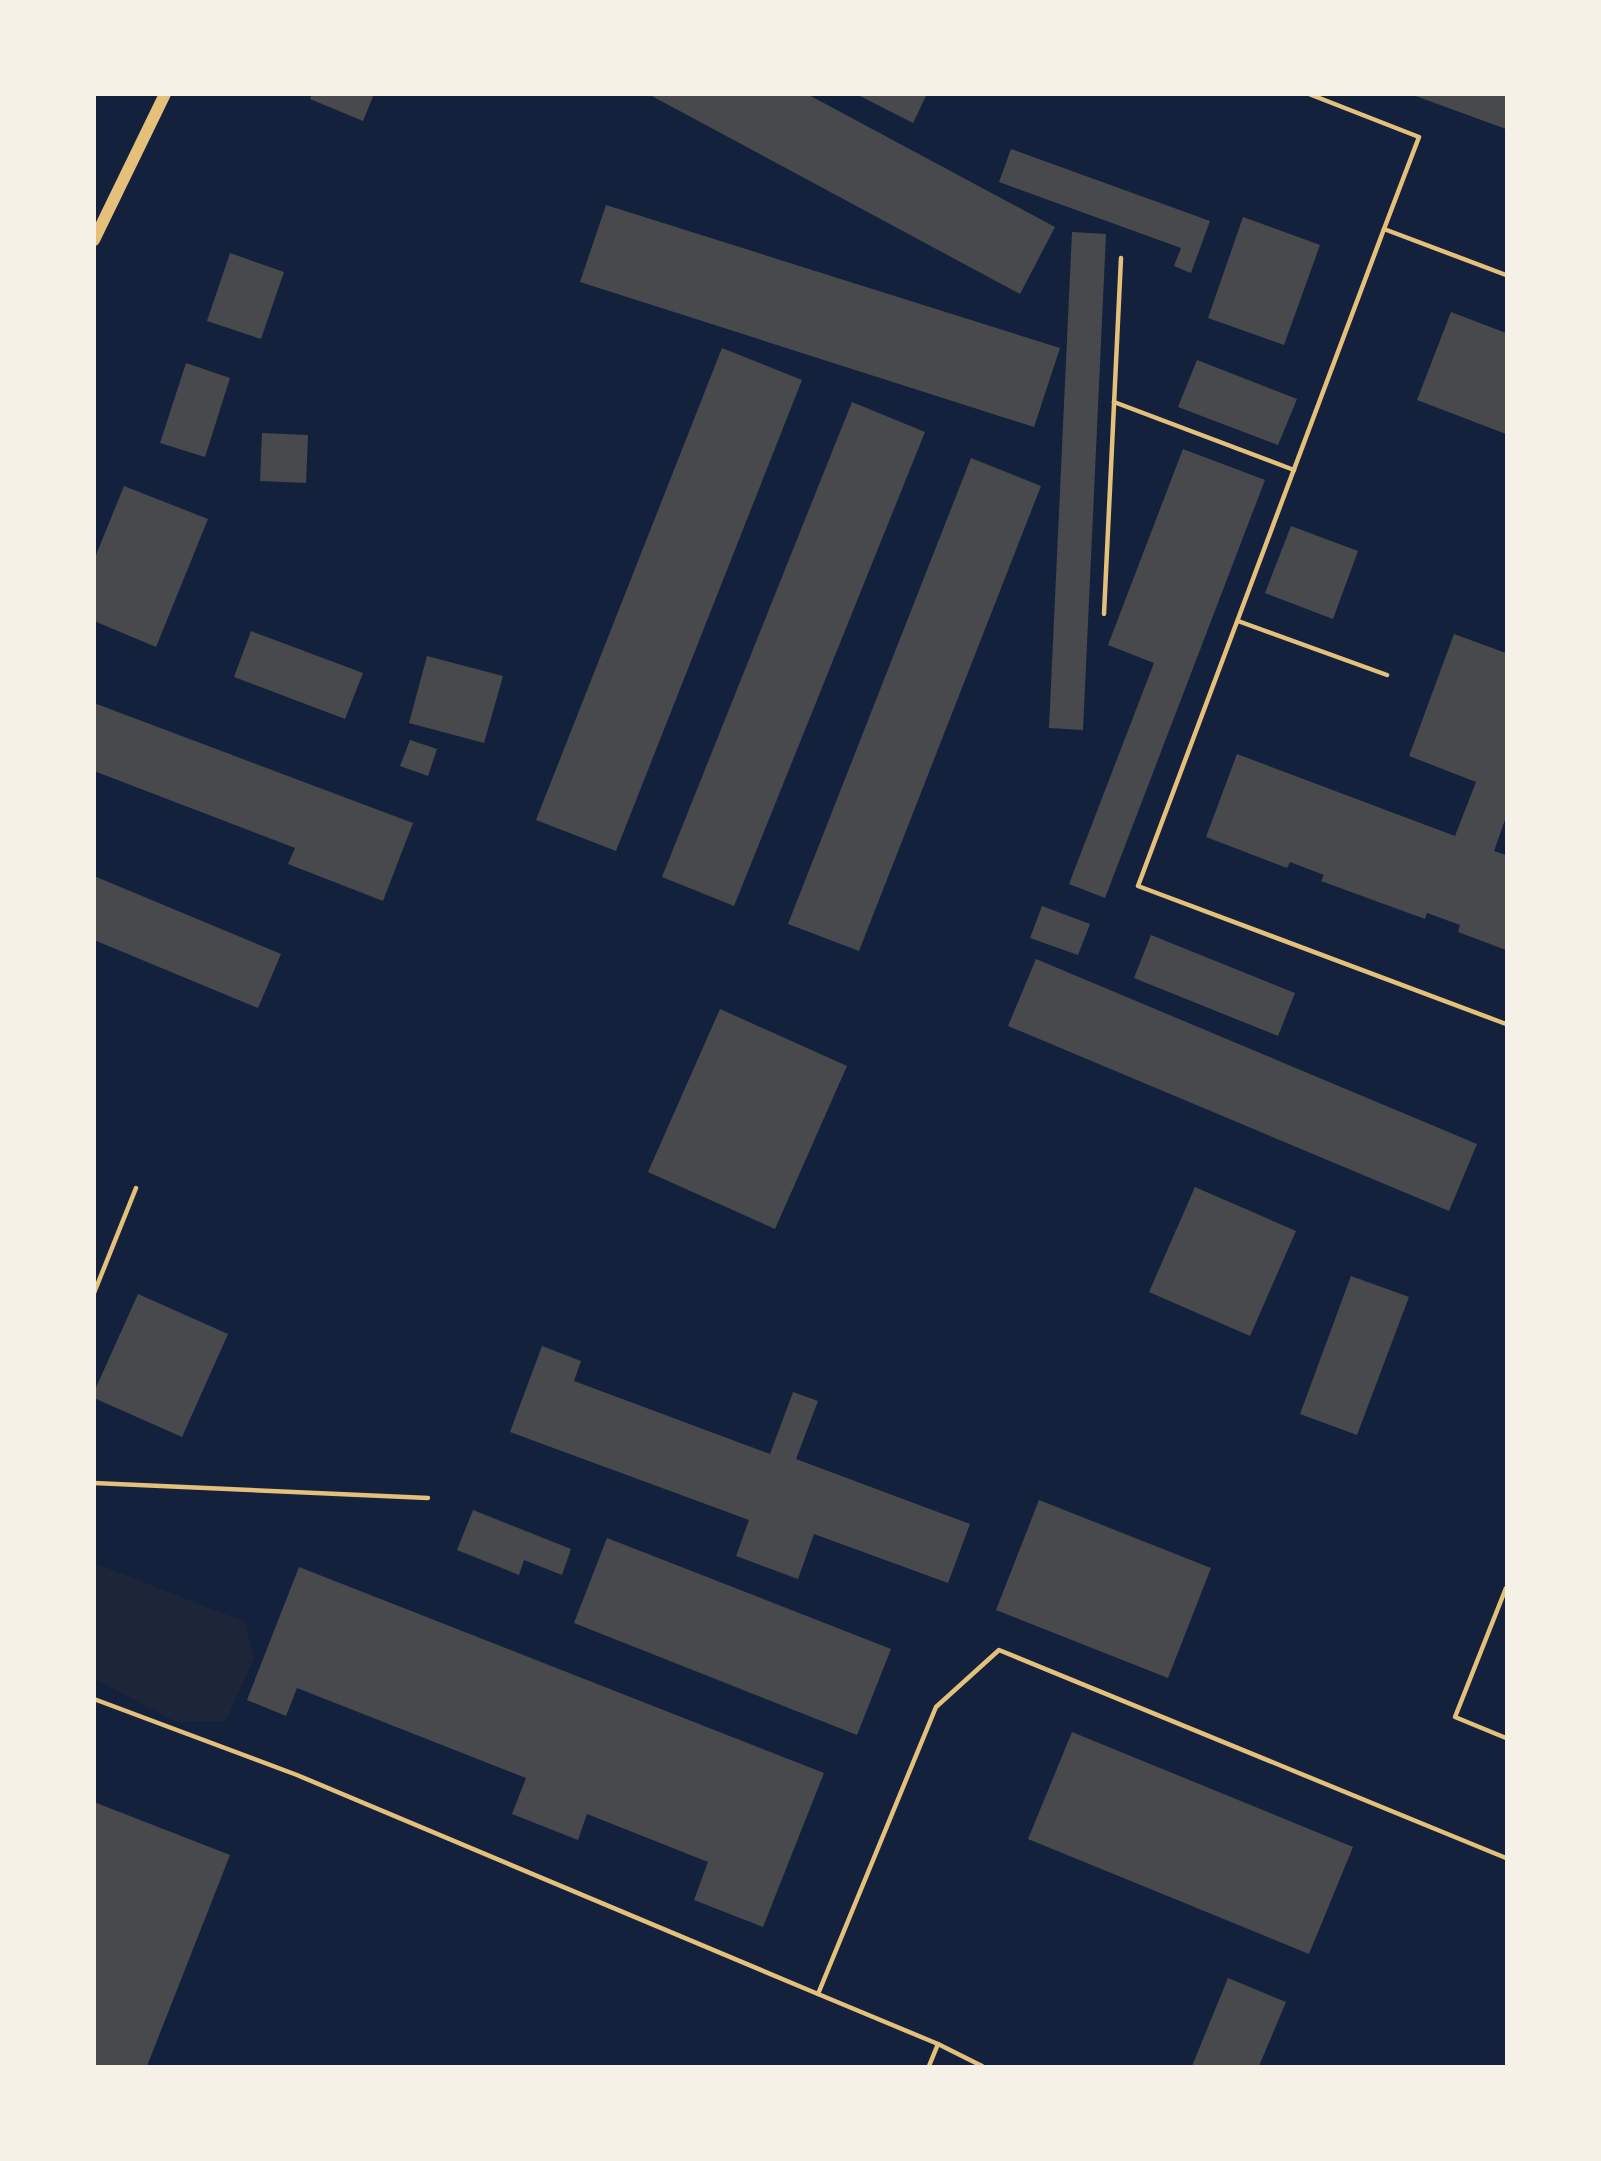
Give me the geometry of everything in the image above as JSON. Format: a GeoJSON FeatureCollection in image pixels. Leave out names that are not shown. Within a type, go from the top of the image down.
{"type":"FeatureCollection","features":[{"type":"Feature","properties":{"kind":"main road"},"geometry":{"type":"LineString","coordinates":[[94,240],[165,94]]}},
{"type":"Feature","properties":{"kind":"lane"},"geometry":{"type":"LineString","coordinates":[[1308,94],[1419,137],[1138,886],[1506,1024]]}},
{"type":"Feature","properties":{"kind":"lane"},"geometry":{"type":"LineString","coordinates":[[1384,229],[1506,275]]}},
{"type":"Feature","properties":{"kind":"lane"},"geometry":{"type":"LineString","coordinates":[[1104,614],[1121,258]]}},
{"type":"Feature","properties":{"kind":"lane"},"geometry":{"type":"LineString","coordinates":[[1114,402],[1294,470]]}},
{"type":"Feature","properties":{"kind":"lane"},"geometry":{"type":"LineString","coordinates":[[1238,621],[1387,675]]}},
{"type":"Feature","properties":{"kind":"lane"},"geometry":{"type":"LineString","coordinates":[[94,1293],[136,1188]]}},
{"type":"Feature","properties":{"kind":"lane"},"geometry":{"type":"LineString","coordinates":[[94,1483],[428,1498]]}},
{"type":"Feature","properties":{"kind":"lane"},"geometry":{"type":"LineString","coordinates":[[1506,1588],[1455,1717],[1506,1738]]}},
{"type":"Feature","properties":{"kind":"lane"},"geometry":{"type":"LineString","coordinates":[[818,1994],[936,1707],[999,1650],[1506,1858]]}},
{"type":"Feature","properties":{"kind":"lane"},"geometry":{"type":"LineString","coordinates":[[94,1699],[297,1775],[938,2044],[982,2067]]}},
{"type":"Feature","properties":{"kind":"lane"},"geometry":{"type":"LineString","coordinates":[[928,2067],[938,2044]]}},
{"type":"Feature","properties":{"kind":"shaded area"},"geometry":{"type":"Polygon","coordinates":[[[97,1564],[245,1622],[254,1658],[226,1721],[176,1722],[95,1679],[94,1565],[97,1564]]]}},
{"type":"Feature","properties":{"kind":"building"},"geometry":{"type":"Polygon","coordinates":[[[312,94],[374,94],[363,121],[310,99],[312,94]]]}},
{"type":"Feature","properties":{"kind":"building"},"geometry":{"type":"Polygon","coordinates":[[[648,94],[807,94],[1055,227],[1020,294],[648,94]]]}},
{"type":"Feature","properties":{"kind":"building"},"geometry":{"type":"Polygon","coordinates":[[[856,94],[927,94],[913,123],[856,94]]]}},
{"type":"Feature","properties":{"kind":"building"},"geometry":{"type":"Polygon","coordinates":[[[1506,94],[1506,129],[1413,95],[1506,94]]]}},
{"type":"Feature","properties":{"kind":"building"},"geometry":{"type":"Polygon","coordinates":[[[1011,149],[1210,221],[1191,273],[1174,266],[1181,248],[999,182],[1011,149]]]}},
{"type":"Feature","properties":{"kind":"building"},"geometry":{"type":"Polygon","coordinates":[[[606,205],[1060,348],[1034,427],[580,282],[606,205]]]}},
{"type":"Feature","properties":{"kind":"building"},"geometry":{"type":"Polygon","coordinates":[[[1243,217],[1320,245],[1284,345],[1208,318],[1243,217]]]}},
{"type":"Feature","properties":{"kind":"building"},"geometry":{"type":"Polygon","coordinates":[[[1072,232],[1106,234],[1083,730],[1049,728],[1072,232]]]}},
{"type":"Feature","properties":{"kind":"building"},"geometry":{"type":"Polygon","coordinates":[[[230,253],[284,272],[261,339],[207,321],[230,253]]]}},
{"type":"Feature","properties":{"kind":"building"},"geometry":{"type":"Polygon","coordinates":[[[1451,312],[1506,333],[1506,434],[1417,400],[1451,312]]]}},
{"type":"Feature","properties":{"kind":"building"},"geometry":{"type":"Polygon","coordinates":[[[722,348],[802,380],[616,851],[536,820],[722,348]]]}},
{"type":"Feature","properties":{"kind":"building"},"geometry":{"type":"Polygon","coordinates":[[[1197,360],[1297,399],[1278,445],[1178,407],[1197,360]]]}},
{"type":"Feature","properties":{"kind":"building"},"geometry":{"type":"Polygon","coordinates":[[[186,363],[230,378],[205,457],[160,443],[186,363]]]}},
{"type":"Feature","properties":{"kind":"building"},"geometry":{"type":"Polygon","coordinates":[[[852,402],[925,432],[734,906],[662,877],[852,402]]]}},
{"type":"Feature","properties":{"kind":"building"},"geometry":{"type":"Polygon","coordinates":[[[262,433],[308,435],[306,483],[260,481],[262,433]]]}},
{"type":"Feature","properties":{"kind":"building"},"geometry":{"type":"Polygon","coordinates":[[[1183,449],[1265,480],[1105,898],[1069,884],[1154,663],[1108,645],[1183,449]]]}},
{"type":"Feature","properties":{"kind":"building"},"geometry":{"type":"Polygon","coordinates":[[[971,458],[1041,486],[859,951],[788,924],[971,458]]]}},
{"type":"Feature","properties":{"kind":"building"},"geometry":{"type":"Polygon","coordinates":[[[124,486],[208,519],[156,647],[94,621],[94,560],[124,486]]]}},
{"type":"Feature","properties":{"kind":"building"},"geometry":{"type":"Polygon","coordinates":[[[1291,526],[1358,551],[1333,619],[1265,593],[1291,526]]]}},
{"type":"Feature","properties":{"kind":"building"},"geometry":{"type":"Polygon","coordinates":[[[251,631],[363,673],[345,719],[234,677],[251,631]]]}},
{"type":"Feature","properties":{"kind":"building"},"geometry":{"type":"Polygon","coordinates":[[[1454,634],[1506,653],[1506,817],[1494,851],[1506,855],[1506,950],[1458,932],[1460,925],[1427,913],[1425,919],[1321,881],[1324,875],[1290,862],[1287,868],[1206,837],[1237,754],[1455,836],[1476,782],[1409,756],[1454,634]]]}},
{"type":"Feature","properties":{"kind":"building"},"geometry":{"type":"Polygon","coordinates":[[[427,656],[503,676],[484,743],[409,723],[427,656]]]}},
{"type":"Feature","properties":{"kind":"building"},"geometry":{"type":"Polygon","coordinates":[[[94,703],[413,823],[383,901],[288,864],[295,848],[94,771],[94,703]]]}},
{"type":"Feature","properties":{"kind":"building"},"geometry":{"type":"Polygon","coordinates":[[[410,740],[437,749],[428,776],[400,766],[410,740]]]}},
{"type":"Feature","properties":{"kind":"building"},"geometry":{"type":"Polygon","coordinates":[[[94,876],[281,954],[258,1008],[94,940],[94,876]]]}},
{"type":"Feature","properties":{"kind":"building"},"geometry":{"type":"Polygon","coordinates":[[[1042,906],[1090,924],[1078,955],[1030,938],[1042,906]]]}},
{"type":"Feature","properties":{"kind":"building"},"geometry":{"type":"Polygon","coordinates":[[[1151,935],[1295,993],[1278,1036],[1134,978],[1151,935]]]}},
{"type":"Feature","properties":{"kind":"building"},"geometry":{"type":"Polygon","coordinates":[[[1036,959],[1477,1144],[1449,1211],[1008,1026],[1036,959]]]}},
{"type":"Feature","properties":{"kind":"building"},"geometry":{"type":"Polygon","coordinates":[[[720,1009],[847,1066],[775,1229],[648,1172],[720,1009]]]}},
{"type":"Feature","properties":{"kind":"building"},"geometry":{"type":"Polygon","coordinates":[[[1195,1187],[1296,1231],[1250,1336],[1149,1292],[1195,1187]]]}},
{"type":"Feature","properties":{"kind":"building"},"geometry":{"type":"Polygon","coordinates":[[[1351,1276],[1409,1297],[1357,1435],[1300,1414],[1351,1276]]]}},
{"type":"Feature","properties":{"kind":"building"},"geometry":{"type":"Polygon","coordinates":[[[138,1294],[228,1334],[182,1437],[94,1398],[94,1392],[138,1294]]]}},
{"type":"Feature","properties":{"kind":"building"},"geometry":{"type":"Polygon","coordinates":[[[542,1346],[581,1361],[574,1381],[770,1454],[793,1392],[818,1401],[796,1459],[970,1524],[948,1583],[814,1534],[798,1579],[736,1556],[749,1520],[510,1432],[542,1346]]]}},
{"type":"Feature","properties":{"kind":"building"},"geometry":{"type":"Polygon","coordinates":[[[1039,1500],[1211,1568],[1168,1678],[996,1610],[1039,1500]]]}},
{"type":"Feature","properties":{"kind":"building"},"geometry":{"type":"Polygon","coordinates":[[[473,1510],[571,1549],[562,1575],[524,1560],[519,1575],[457,1550],[473,1510]]]}},
{"type":"Feature","properties":{"kind":"building"},"geometry":{"type":"Polygon","coordinates":[[[607,1538],[891,1649],[857,1735],[574,1623],[607,1538]]]}},
{"type":"Feature","properties":{"kind":"building"},"geometry":{"type":"Polygon","coordinates":[[[299,1567],[824,1773],[763,1927],[694,1900],[708,1862],[587,1814],[578,1840],[512,1814],[526,1778],[297,1688],[286,1716],[247,1700],[299,1567]]]}},
{"type":"Feature","properties":{"kind":"building"},"geometry":{"type":"Polygon","coordinates":[[[1072,1732],[1353,1847],[1309,1954],[1028,1839],[1072,1732]]]}},
{"type":"Feature","properties":{"kind":"building"},"geometry":{"type":"Polygon","coordinates":[[[94,1802],[230,1855],[147,2066],[94,2066],[94,1802]]]}},
{"type":"Feature","properties":{"kind":"building"},"geometry":{"type":"Polygon","coordinates":[[[1228,1978],[1286,2002],[1259,2066],[1192,2066],[1228,1978]]]}}]}
